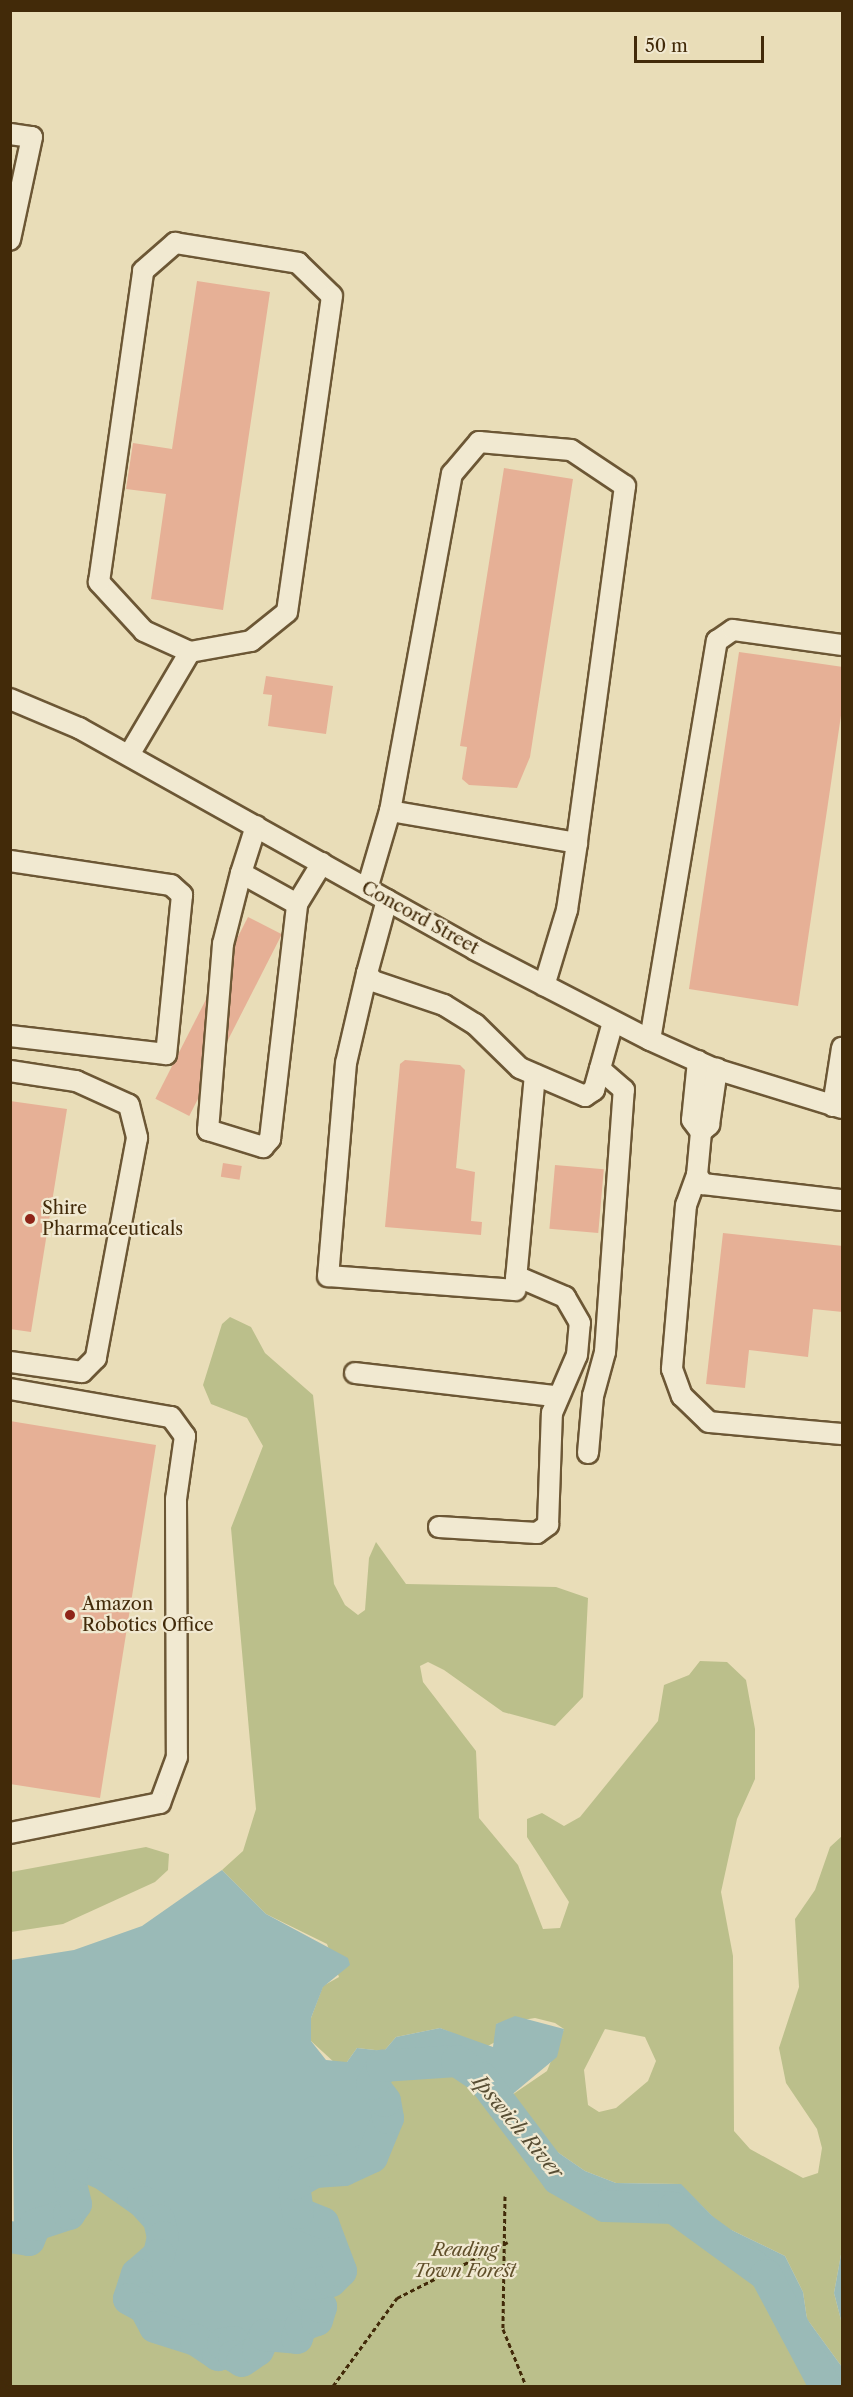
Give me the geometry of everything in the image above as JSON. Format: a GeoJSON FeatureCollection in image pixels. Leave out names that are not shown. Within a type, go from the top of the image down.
{"type":"FeatureCollection","features":[{"type":"Feature","properties":{"kind":"street"},"geometry":{"type":"LineString","coordinates":[[10,134],[32,137],[10,240]]}},
{"type":"Feature","properties":{"kind":"street"},"geometry":{"type":"LineString","coordinates":[[129,755],[190,652],[251,641],[287,612],[332,296],[298,263],[175,243],[143,271],[99,582],[144,631],[190,652]]}},
{"type":"Feature","properties":{"kind":"street"},"geometry":{"type":"LineString","coordinates":[[367,889],[390,812],[452,474],[479,442],[571,450],[625,486],[567,910],[544,986]]}},
{"type":"Feature","properties":{"kind":"street"},"geometry":{"type":"LineString","coordinates":[[650,1040],[717,641],[734,630],[843,645]]}},
{"type":"Feature","properties":{"kind":"street","name":"Concord Street"},"geometry":{"type":"LineString","coordinates":[[10,699],[129,755],[367,889],[613,1022],[717,1069],[838,1107]]}},
{"type":"Feature","properties":{"kind":"street"},"geometry":{"type":"LineString","coordinates":[[390,812],[577,843]]}},
{"type":"Feature","properties":{"kind":"street"},"geometry":{"type":"LineString","coordinates":[[256,826],[223,944],[208,1130],[263,1148],[270,1139],[297,904],[322,863]]}},
{"type":"Feature","properties":{"kind":"street"},"geometry":{"type":"LineString","coordinates":[[10,861],[171,885],[182,895],[166,1054],[10,1036]]}},
{"type":"Feature","properties":{"kind":"street"},"geometry":{"type":"LineString","coordinates":[[241,873],[297,904]]}},
{"type":"Feature","properties":{"kind":"street"},"geometry":{"type":"LineString","coordinates":[[387,900],[346,1063],[328,1276],[515,1290],[535,1075]]}},
{"type":"Feature","properties":{"kind":"street"},"geometry":{"type":"LineString","coordinates":[[367,973],[373,981],[444,1005],[535,1075],[585,1096],[594,1090],[613,1022]]}},
{"type":"Feature","properties":{"kind":"street"},"geometry":{"type":"LineString","coordinates":[[838,1107],[843,1048]]}},
{"type":"Feature","properties":{"kind":"street"},"geometry":{"type":"LineString","coordinates":[[698,1061],[692,1120],[701,1132]]}},
{"type":"Feature","properties":{"kind":"street"},"geometry":{"type":"LineString","coordinates":[[588,1453],[593,1396],[605,1352],[624,1090],[600,1069]]}},
{"type":"Feature","properties":{"kind":"street"},"geometry":{"type":"LineString","coordinates":[[717,1069],[709,1125],[701,1132],[696,1175],[686,1205],[672,1369],[682,1396],[709,1422],[843,1434]]}},
{"type":"Feature","properties":{"kind":"street"},"geometry":{"type":"LineString","coordinates":[[10,1071],[76,1081],[129,1105],[137,1138],[96,1358],[82,1372],[10,1362]]}},
{"type":"Feature","properties":{"kind":"street"},"geometry":{"type":"LineString","coordinates":[[696,1175],[703,1184],[843,1200]]}},
{"type":"Feature","properties":{"kind":"street"},"geometry":{"type":"LineString","coordinates":[[440,1527],[537,1533],[548,1525],[555,1396],[580,1341],[576,1308],[552,1287],[516,1276]]}},
{"type":"Feature","properties":{"kind":"street"},"geometry":{"type":"LineString","coordinates":[[355,1373],[555,1396]]}},
{"type":"Feature","properties":{"kind":"street"},"geometry":{"type":"LineString","coordinates":[[10,1389],[171,1418],[185,1436],[176,1499],[177,1757],[160,1803],[10,1833]]}},
{"type":"Feature","properties":{"kind":"path"},"geometry":{"type":"LineString","coordinates":[[505,2196],[508,2242],[503,2329],[526,2386]]}},
{"type":"Feature","properties":{"kind":"path"},"geometry":{"type":"LineString","coordinates":[[333,2386],[397,2298],[508,2242]]}},
{"type":"Feature","properties":{"kind":"path"},"geometry":{"type":"LineString","coordinates":[[421,2386],[443,2386]]}},
{"type":"Feature","properties":{"kind":"green space"},"geometry":{"type":"Polygon","coordinates":[[[230,1317],[251,1327],[265,1353],[313,1395],[334,1584],[345,1605],[358,1615],[365,1610],[369,1558],[376,1542],[406,1584],[556,1587],[588,1598],[583,1697],[555,1726],[503,1712],[444,1670],[428,1662],[420,1666],[423,1682],[476,1751],[479,1818],[518,1865],[543,1929],[560,1928],[569,1902],[527,1837],[527,1819],[542,1813],[564,1826],[580,1817],[658,1721],[664,1685],[689,1675],[700,1661],[727,1662],[746,1680],[755,1729],[755,1779],[737,1819],[721,1892],[733,1956],[734,2131],[750,2149],[803,2178],[818,2173],[822,2148],[817,2129],[786,2083],[779,2048],[799,1987],[795,1919],[815,1890],[830,1847],[842,1836],[842,2249],[834,2293],[842,2324],[842,2367],[807,2319],[803,2292],[785,2256],[721,2225],[680,2184],[616,2183],[585,2171],[537,2138],[509,2105],[509,2097],[547,2071],[564,2029],[555,2023],[535,2018],[496,2024],[497,2041],[486,2047],[440,2028],[396,2037],[384,2051],[357,2048],[347,2062],[336,2064],[311,2041],[311,2018],[323,1986],[339,1977],[327,1944],[266,1914],[222,1870],[243,1851],[256,1809],[231,1528],[263,1446],[247,1418],[211,1404],[203,1385],[222,1324],[230,1317]],[[605,2029],[584,2070],[588,2105],[599,2112],[616,2108],[648,2081],[656,2061],[645,2037],[605,2029]]]}},
{"type":"Feature","properties":{"kind":"green space"},"geometry":{"type":"Polygon","coordinates":[[[146,1847],[169,1854],[168,1870],[155,1882],[63,1924],[11,1932],[11,1872],[146,1847]]]}},
{"type":"Feature","properties":{"kind":"green space","name":"Reading Town Forest"},"geometry":{"type":"Polygon","coordinates":[[[457,2061],[482,2078],[558,2179],[624,2209],[674,2208],[766,2275],[825,2386],[11,2386],[10,2237],[55,2222],[76,2204],[69,2176],[81,2165],[120,2183],[159,2220],[159,2255],[137,2274],[136,2303],[145,2308],[155,2327],[196,2340],[218,2355],[228,2342],[250,2352],[258,2350],[265,2335],[296,2338],[301,2326],[317,2320],[307,2294],[335,2251],[323,2223],[298,2213],[294,2184],[315,2172],[344,2170],[372,2157],[385,2101],[372,2084],[382,2066],[457,2061]]]}},
{"type":"Feature","properties":{"kind":"water"},"geometry":{"type":"Polygon","coordinates":[[[222,1870],[266,1914],[348,1958],[350,1965],[323,1987],[311,2018],[311,2041],[326,2060],[347,2062],[357,2048],[384,2051],[396,2037],[440,2028],[493,2047],[496,2024],[515,2016],[564,2029],[557,2057],[509,2097],[509,2105],[537,2138],[585,2171],[616,2183],[681,2184],[721,2225],[785,2256],[803,2292],[807,2319],[842,2367],[842,2386],[825,2386],[797,2338],[790,2315],[758,2268],[743,2263],[674,2208],[605,2206],[558,2179],[482,2078],[457,2061],[382,2066],[372,2084],[385,2101],[388,2118],[372,2157],[344,2170],[315,2172],[294,2184],[298,2213],[323,2223],[341,2271],[331,2281],[310,2284],[307,2294],[321,2307],[317,2320],[301,2326],[297,2338],[265,2335],[258,2350],[242,2361],[234,2356],[234,2342],[223,2344],[218,2355],[196,2340],[155,2327],[145,2308],[129,2299],[137,2274],[159,2255],[163,2237],[159,2220],[143,2202],[103,2174],[80,2165],[69,2176],[76,2204],[69,2214],[35,2225],[29,2240],[14,2240],[11,1960],[74,1950],[142,1926],[222,1870]]]}},
{"type":"Feature","properties":{"kind":"water"},"geometry":{"type":"Polygon","coordinates":[[[842,2249],[842,2324],[834,2293],[842,2249]]]}},
{"type":"Feature","properties":{"kind":"building"},"geometry":{"type":"Polygon","coordinates":[[[197,281],[270,292],[223,610],[151,599],[166,494],[126,489],[133,443],[172,449],[197,281]]]}},
{"type":"Feature","properties":{"kind":"building"},"geometry":{"type":"Polygon","coordinates":[[[504,468],[573,479],[530,757],[517,788],[469,785],[462,779],[467,747],[460,746],[504,468]]]}},
{"type":"Feature","properties":{"kind":"building"},"geometry":{"type":"Polygon","coordinates":[[[739,652],[843,667],[843,702],[798,1006],[689,989],[739,652]]]}},
{"type":"Feature","properties":{"kind":"building"},"geometry":{"type":"Polygon","coordinates":[[[266,676],[333,686],[326,734],[268,726],[272,695],[263,694],[266,676]]]}},
{"type":"Feature","properties":{"kind":"building"},"geometry":{"type":"Polygon","coordinates":[[[248,917],[282,934],[189,1116],[155,1099],[248,917]]]}},
{"type":"Feature","properties":{"kind":"building"},"geometry":{"type":"Polygon","coordinates":[[[405,1060],[460,1065],[465,1070],[456,1168],[475,1172],[471,1221],[482,1222],[481,1235],[385,1227],[400,1064],[405,1060]]]}},
{"type":"Feature","properties":{"kind":"building","name":"Shire Pharmaceuticals"},"geometry":{"type":"Polygon","coordinates":[[[10,1101],[67,1109],[31,1332],[10,1329],[10,1101]]]}},
{"type":"Feature","properties":{"kind":"building"},"geometry":{"type":"Polygon","coordinates":[[[223,1163],[242,1166],[240,1180],[221,1177],[223,1163]]]}},
{"type":"Feature","properties":{"kind":"building"},"geometry":{"type":"Polygon","coordinates":[[[555,1165],[604,1169],[598,1233],[549,1229],[555,1165]]]}},
{"type":"Feature","properties":{"kind":"building"},"geometry":{"type":"Polygon","coordinates":[[[723,1233],[843,1246],[843,1312],[813,1309],[808,1357],[749,1350],[745,1388],[706,1384],[723,1233]]]}},
{"type":"Feature","properties":{"kind":"building","name":"Amazon Robotics Office"},"geometry":{"type":"Polygon","coordinates":[[[10,1421],[156,1445],[100,1798],[10,1784],[10,1421]]]}},
{"type":"Feature","properties":{"kind":"waterway","name":"Ipswich River"},"geometry":{"type":"LineString","coordinates":[[10,2237],[29,2240],[35,2225],[69,2214],[76,2204],[69,2176],[81,2165],[103,2174],[143,2202],[159,2220],[163,2237],[159,2255],[137,2274],[129,2299],[145,2308],[155,2327],[196,2340],[218,2355],[223,2344],[234,2342],[234,2356],[242,2361],[258,2350],[265,2335],[297,2338],[301,2326],[317,2320],[321,2307],[307,2294],[310,2284],[331,2281],[341,2271],[323,2223],[298,2213],[294,2184],[315,2172],[344,2170],[372,2157],[388,2118],[385,2101],[372,2084],[382,2066],[457,2061],[482,2078],[558,2179],[605,2206],[674,2208],[766,2275],[825,2386]]}},
{"type":"Feature","properties":{"kind":"place","name":"Shire Pharmaceuticals"},"geometry":{"type":"Point","coordinates":[30,1219]}},
{"type":"Feature","properties":{"kind":"place","name":"Amazon Robotics Office"},"geometry":{"type":"Point","coordinates":[70,1615]}}]}
